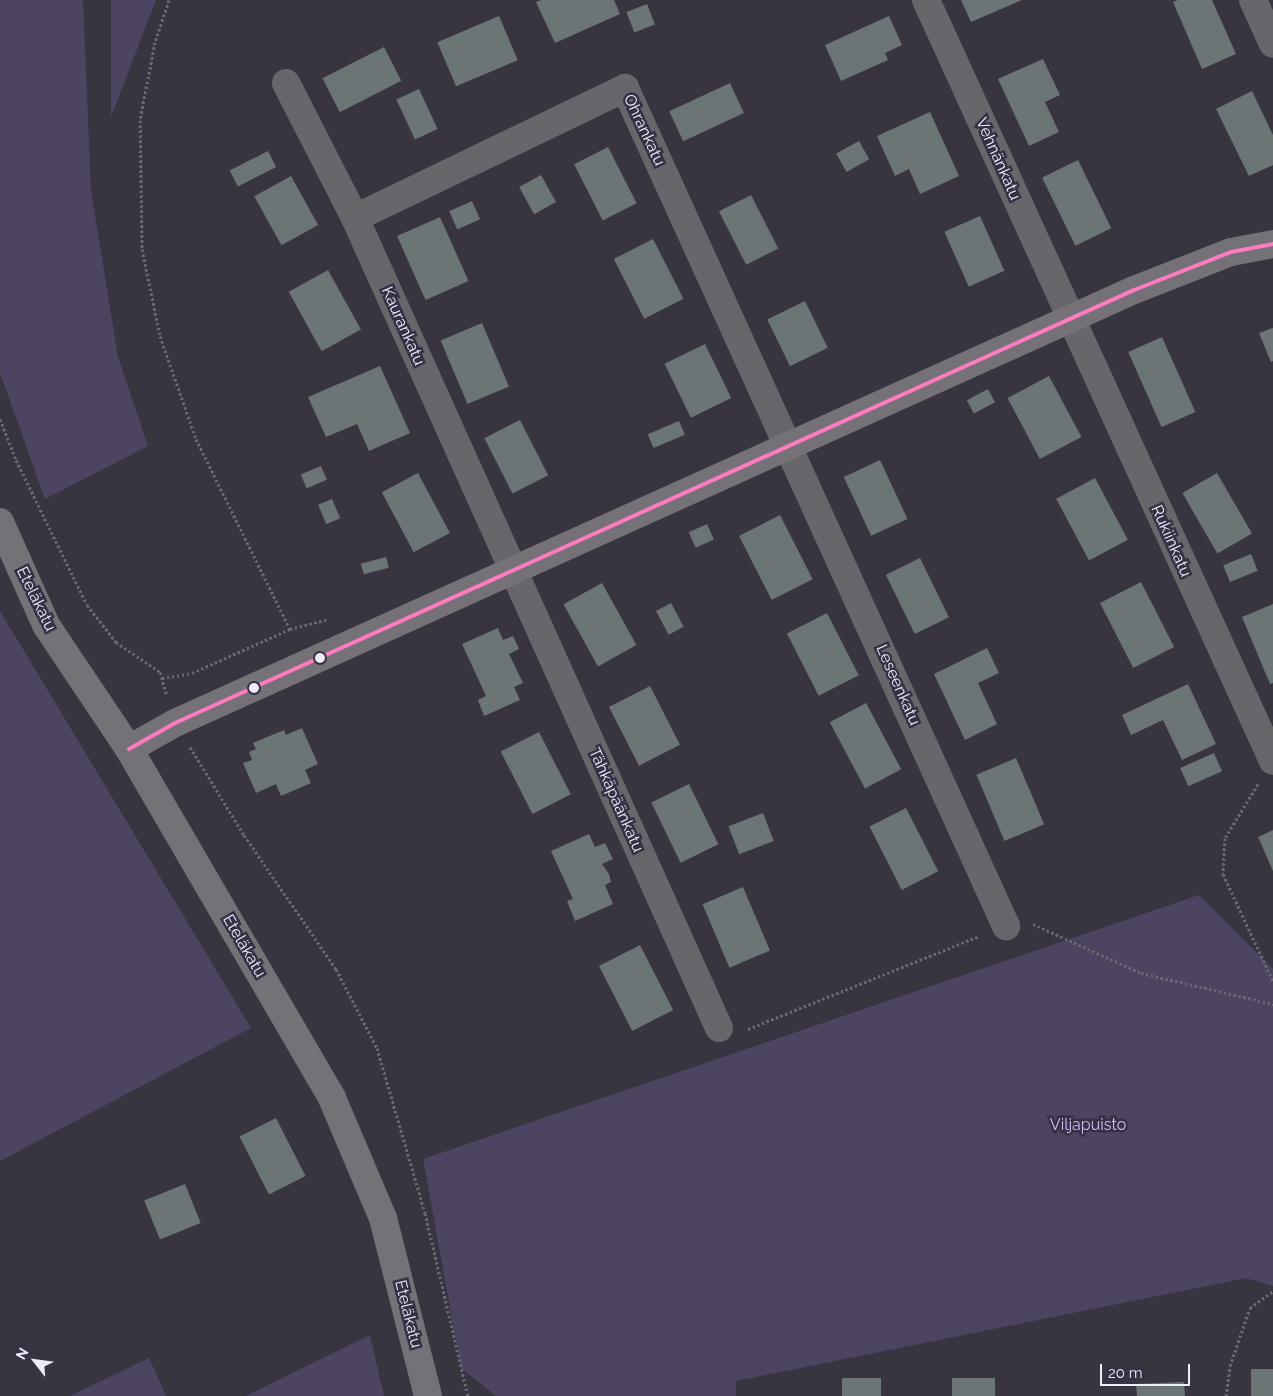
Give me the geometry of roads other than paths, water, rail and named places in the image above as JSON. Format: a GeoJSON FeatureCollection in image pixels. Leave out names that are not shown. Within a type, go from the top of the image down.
{"type":"FeatureCollection","features":[{"type":"Feature","properties":{"kind":"street","name":"Vehnänkatu"},"geometry":{"type":"LineString","coordinates":[[926,0],[1071,319]]}},
{"type":"Feature","properties":{"kind":"street"},"geometry":{"type":"LineString","coordinates":[[1253,0],[1273,44]]}},
{"type":"Feature","properties":{"kind":"street","name":"Kaurankatu"},"geometry":{"type":"LineString","coordinates":[[286,83],[355,218],[514,572]]}},
{"type":"Feature","properties":{"kind":"street","name":"Ohrankatu"},"geometry":{"type":"LineString","coordinates":[[355,218],[625,88],[789,445]]}},
{"type":"Feature","properties":{"kind":"street"},"geometry":{"type":"LineString","coordinates":[[129,749],[175,723],[514,572],[789,445],[1134,290],[1231,252],[1273,244]]}},
{"type":"Feature","properties":{"kind":"street","name":"Rukiinkatu"},"geometry":{"type":"LineString","coordinates":[[1071,319],[1272,761]]}},
{"type":"Feature","properties":{"kind":"street","name":"Leseenkatu"},"geometry":{"type":"LineString","coordinates":[[789,445],[1006,926]]}},
{"type":"Feature","properties":{"kind":"street","name":"Eteläkatu"},"geometry":{"type":"LineString","coordinates":[[0,522],[46,625],[129,749],[332,1098],[383,1218],[428,1396]]}},
{"type":"Feature","properties":{"kind":"street","name":"Tähkäpäänkatu"},"geometry":{"type":"LineString","coordinates":[[514,572],[719,1028]]}},
{"type":"Feature","properties":{"kind":"park label","name":"Viljapuisto"},"geometry":{"type":"Point","coordinates":[1088,1125]}}]}
